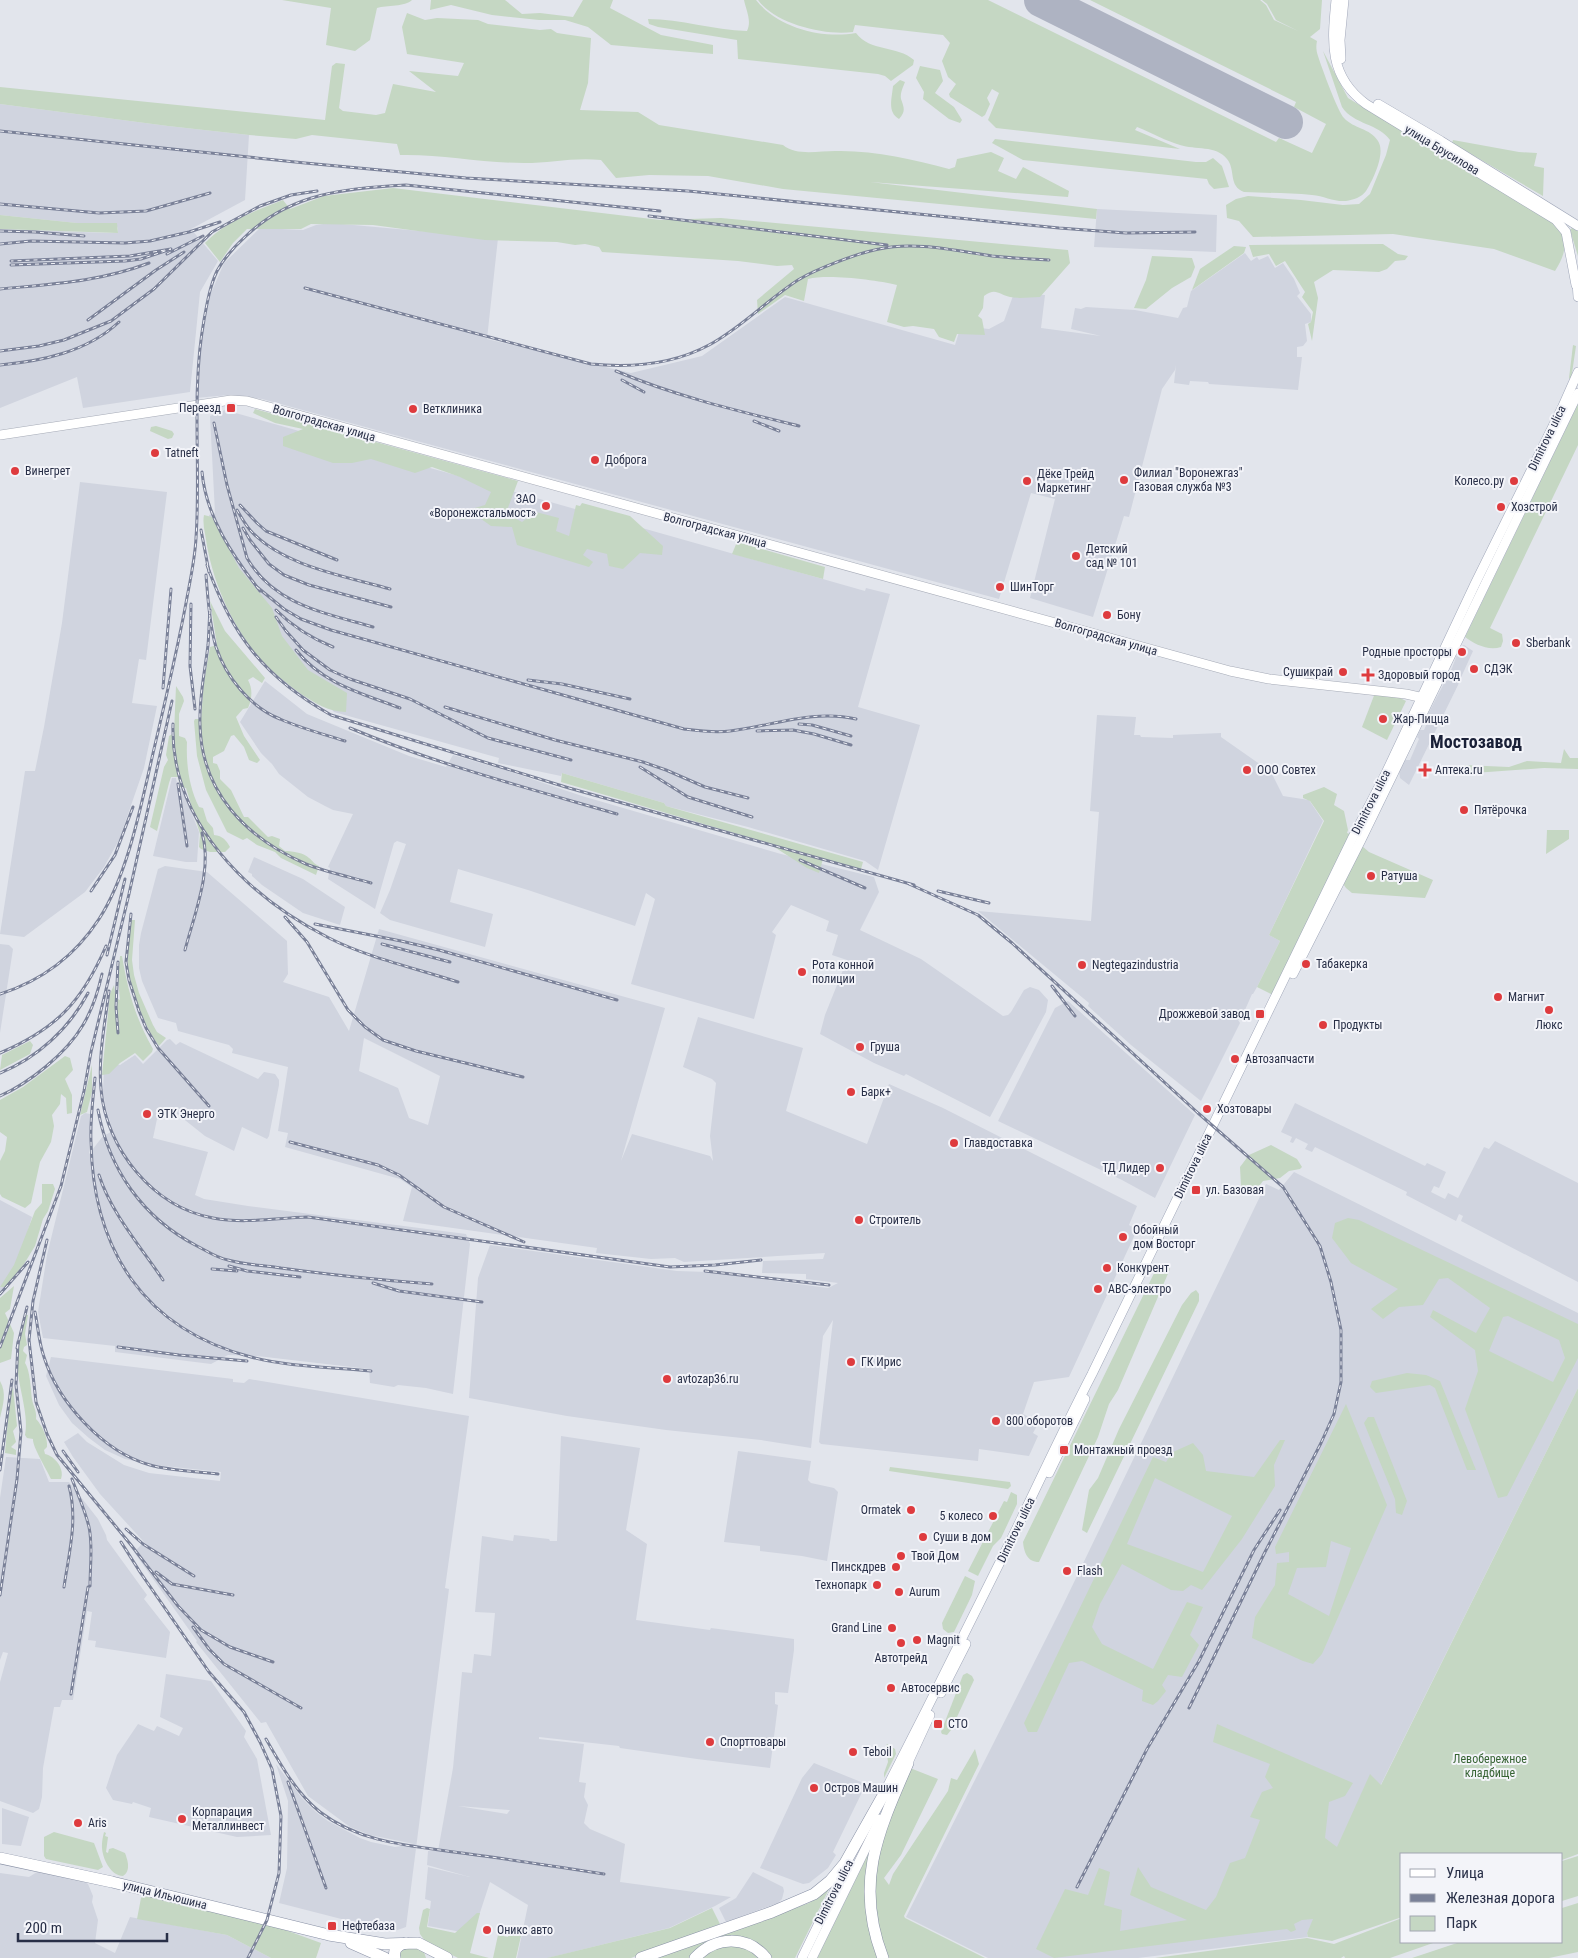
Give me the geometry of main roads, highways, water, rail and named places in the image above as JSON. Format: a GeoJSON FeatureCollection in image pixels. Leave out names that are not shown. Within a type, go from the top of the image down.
{"type":"FeatureCollection","features":[{"type":"Feature","properties":{"kind":"highway"},"geometry":{"type":"LineString","coordinates":[[883,1958],[871,1912],[871,1867],[883,1822],[908,1763]]}},
{"type":"Feature","properties":{"kind":"highway"},"geometry":{"type":"LineString","coordinates":[[641,1958],[778,1909],[814,1894],[830,1881],[845,1863],[885,1792]]}},
{"type":"Feature","properties":{"kind":"highway","name":"улица Ильюшина"},"geometry":{"type":"LineString","coordinates":[[0,1858],[112,1882],[328,1934]]}},
{"type":"Feature","properties":{"kind":"highway"},"geometry":{"type":"LineString","coordinates":[[328,1934],[388,1944],[415,1943],[447,1958]]}},
{"type":"Feature","properties":{"kind":"highway"},"geometry":{"type":"LineString","coordinates":[[328,1934],[385,1958]]}},
{"type":"Feature","properties":{"kind":"highway"},"geometry":{"type":"LineString","coordinates":[[696,1958],[711,1946],[729,1941],[749,1944],[766,1958]]}},
{"type":"Feature","properties":{"kind":"highway"},"geometry":{"type":"LineString","coordinates":[[395,1958],[395,1952],[398,1947],[415,1943],[427,1950],[429,1958]]}},
{"type":"Feature","properties":{"kind":"main road","name":"улица Брусилова"},"geometry":{"type":"LineString","coordinates":[[1336,0],[1332,41],[1336,62],[1347,87],[1366,104],[1556,220],[1566,232],[1578,297]]}},
{"type":"Feature","properties":{"kind":"main road","name":"улица Брусилова"},"geometry":{"type":"LineString","coordinates":[[1344,0],[1340,40],[1341,56],[1345,71],[1358,90],[1367,98],[1441,141],[1578,226]]}},
{"type":"Feature","properties":{"kind":"main road"},"geometry":{"type":"LineString","coordinates":[[1576,285],[1578,271]]}},
{"type":"Feature","properties":{"kind":"main road","name":"Dimitrova ulica"},"geometry":{"type":"LineString","coordinates":[[1426,698],[1578,372]]}},
{"type":"Feature","properties":{"kind":"main road","name":"Dimitrova ulica"},"geometry":{"type":"LineString","coordinates":[[802,1958],[1578,393]]}},
{"type":"Feature","properties":{"kind":"main road","name":"Волгоградская улица"},"geometry":{"type":"LineString","coordinates":[[0,435],[231,400],[247,401],[1230,671],[1269,679],[1426,698]]}},
{"type":"Feature","properties":{"kind":"main road","name":"Dimitrova ulica"},"geometry":{"type":"LineString","coordinates":[[812,1958],[1275,1003]]}},
{"type":"Feature","properties":{"kind":"railway"},"geometry":{"type":"LineString","coordinates":[[0,131],[466,178],[688,191],[1126,233],[1195,232]]}},
{"type":"Feature","properties":{"kind":"railway"},"geometry":{"type":"LineString","coordinates":[[0,994],[15,989],[43,974],[68,956],[90,932],[110,899],[128,853],[142,803],[169,684],[192,570],[197,511],[197,401],[200,347],[212,283],[217,271],[230,252],[263,222],[282,210],[320,196],[362,188],[406,185],[660,211]]}},
{"type":"Feature","properties":{"kind":"railway"},"geometry":{"type":"LineString","coordinates":[[0,351],[39,346],[64,340],[111,321],[154,289],[212,232],[260,206],[291,195],[317,191]]}},
{"type":"Feature","properties":{"kind":"railway"},"geometry":{"type":"LineString","coordinates":[[0,204],[99,213],[146,211],[210,193]]}},
{"type":"Feature","properties":{"kind":"railway"},"geometry":{"type":"LineString","coordinates":[[649,216],[887,245]]}},
{"type":"Feature","properties":{"kind":"railway"},"geometry":{"type":"LineString","coordinates":[[0,244],[31,241],[125,243],[150,241],[189,232],[220,222]]}},
{"type":"Feature","properties":{"kind":"railway"},"geometry":{"type":"LineString","coordinates":[[0,231],[84,236]]}},
{"type":"Feature","properties":{"kind":"railway"},"geometry":{"type":"LineString","coordinates":[[167,254],[203,236]]}},
{"type":"Feature","properties":{"kind":"railway"},"geometry":{"type":"LineString","coordinates":[[305,288],[591,364],[622,366],[666,361],[695,352],[721,338],[798,280],[826,266],[870,251],[893,247],[922,246],[992,256],[1049,260]]}},
{"type":"Feature","properties":{"kind":"railway"},"geometry":{"type":"LineString","coordinates":[[11,261],[130,256],[171,249],[141,259],[125,261],[11,265]]}},
{"type":"Feature","properties":{"kind":"railway"},"geometry":{"type":"LineString","coordinates":[[88,320],[184,252]]}},
{"type":"Feature","properties":{"kind":"railway"},"geometry":{"type":"LineString","coordinates":[[0,289],[57,284],[94,278],[149,263]]}},
{"type":"Feature","properties":{"kind":"railway"},"geometry":{"type":"LineString","coordinates":[[0,365],[48,358],[78,348],[93,341],[119,322]]}},
{"type":"Feature","properties":{"kind":"railway"},"geometry":{"type":"LineString","coordinates":[[616,371],[638,380],[730,409],[799,426]]}},
{"type":"Feature","properties":{"kind":"railway"},"geometry":{"type":"LineString","coordinates":[[622,380],[644,392]]}},
{"type":"Feature","properties":{"kind":"railway"},"geometry":{"type":"LineString","coordinates":[[754,421],[779,431]]}},
{"type":"Feature","properties":{"kind":"railway"},"geometry":{"type":"LineString","coordinates":[[214,423],[227,485],[247,558],[258,574],[271,587],[302,605],[373,627]]}},
{"type":"Feature","properties":{"kind":"railway"},"geometry":{"type":"LineString","coordinates":[[202,472],[209,505],[222,535],[260,591]]}},
{"type":"Feature","properties":{"kind":"railway"},"geometry":{"type":"LineString","coordinates":[[240,505],[266,531],[337,560]]}},
{"type":"Feature","properties":{"kind":"railway"},"geometry":{"type":"LineString","coordinates":[[237,510],[250,530],[279,553],[315,568],[390,589]]}},
{"type":"Feature","properties":{"kind":"railway"},"geometry":{"type":"LineString","coordinates":[[243,528],[269,564],[284,575],[309,585],[391,607]]}},
{"type":"Feature","properties":{"kind":"railway"},"geometry":{"type":"LineString","coordinates":[[201,530],[209,572]]}},
{"type":"Feature","properties":{"kind":"railway"},"geometry":{"type":"LineString","coordinates":[[207,565],[228,613],[254,653],[287,686],[331,715],[569,788],[914,885]]}},
{"type":"Feature","properties":{"kind":"railway"},"geometry":{"type":"LineString","coordinates":[[206,575],[210,620],[216,647],[226,669],[240,690],[269,714],[345,741]]}},
{"type":"Feature","properties":{"kind":"railway"},"geometry":{"type":"LineString","coordinates":[[257,587],[284,609],[301,619],[331,630],[684,729],[724,732],[808,717],[840,716],[856,719]]}},
{"type":"Feature","properties":{"kind":"railway"},"geometry":{"type":"LineString","coordinates":[[163,688],[171,589]]}},
{"type":"Feature","properties":{"kind":"railway"},"geometry":{"type":"LineString","coordinates":[[191,604],[190,666],[195,709]]}},
{"type":"Feature","properties":{"kind":"railway"},"geometry":{"type":"LineString","coordinates":[[210,610],[208,645],[200,704],[200,724],[202,748],[218,791],[231,810],[264,841],[306,864],[371,883]]}},
{"type":"Feature","properties":{"kind":"railway"},"geometry":{"type":"LineString","coordinates":[[276,610],[303,632],[333,647]]}},
{"type":"Feature","properties":{"kind":"railway"},"geometry":{"type":"LineString","coordinates":[[276,617],[303,650],[330,670],[350,679],[410,699],[488,738],[571,760]]}},
{"type":"Feature","properties":{"kind":"railway"},"geometry":{"type":"LineString","coordinates":[[296,650],[307,662],[330,679],[357,692],[400,708]]}},
{"type":"Feature","properties":{"kind":"railway"},"geometry":{"type":"LineString","coordinates":[[528,680],[562,684],[630,699]]}},
{"type":"Feature","properties":{"kind":"railway"},"geometry":{"type":"LineString","coordinates":[[0,1347],[61,1186],[172,701]]}},
{"type":"Feature","properties":{"kind":"railway"},"geometry":{"type":"LineString","coordinates":[[445,707],[555,740],[643,762],[705,787],[748,798]]}},
{"type":"Feature","properties":{"kind":"railway"},"geometry":{"type":"LineString","coordinates":[[173,724],[176,760],[185,793],[200,824],[220,852],[243,878],[270,901],[299,921],[329,938],[376,957],[458,982]]}},
{"type":"Feature","properties":{"kind":"railway"},"geometry":{"type":"LineString","coordinates":[[799,724],[812,725],[851,736]]}},
{"type":"Feature","properties":{"kind":"railway"},"geometry":{"type":"LineString","coordinates":[[350,728],[449,764],[617,814]]}},
{"type":"Feature","properties":{"kind":"railway"},"geometry":{"type":"LineString","coordinates":[[757,731],[793,730],[851,745]]}},
{"type":"Feature","properties":{"kind":"railway"},"geometry":{"type":"LineString","coordinates":[[640,767],[688,797],[752,817]]}},
{"type":"Feature","properties":{"kind":"railway"},"geometry":{"type":"LineString","coordinates":[[178,784],[187,846]]}},
{"type":"Feature","properties":{"kind":"railway"},"geometry":{"type":"LineString","coordinates":[[91,891],[115,855],[133,807]]}},
{"type":"Feature","properties":{"kind":"railway"},"geometry":{"type":"LineString","coordinates":[[185,950],[204,877],[205,847],[202,833]]}},
{"type":"Feature","properties":{"kind":"railway"},"geometry":{"type":"LineString","coordinates":[[800,860],[865,888]]}},
{"type":"Feature","properties":{"kind":"railway"},"geometry":{"type":"LineString","coordinates":[[107,955],[125,879]]}},
{"type":"Feature","properties":{"kind":"railway"},"geometry":{"type":"LineString","coordinates":[[909,884],[978,915],[1012,943],[1198,1113],[1283,1187],[1320,1246],[1331,1282],[1341,1330],[1341,1382],[1334,1414],[1189,1708]]}},
{"type":"Feature","properties":{"kind":"railway"},"geometry":{"type":"LineString","coordinates":[[938,891],[989,903]]}},
{"type":"Feature","properties":{"kind":"railway"},"geometry":{"type":"LineString","coordinates":[[131,914],[126,962],[129,980],[139,1011],[146,1028],[158,1048],[209,1106]]}},
{"type":"Feature","properties":{"kind":"railway"},"geometry":{"type":"LineString","coordinates":[[285,917],[307,942],[348,1010],[365,1027],[383,1040],[416,1051],[523,1077]]}},
{"type":"Feature","properties":{"kind":"railway"},"geometry":{"type":"LineString","coordinates":[[315,924],[439,950],[617,1000]]}},
{"type":"Feature","properties":{"kind":"railway"},"geometry":{"type":"LineString","coordinates":[[382,944],[450,962]]}},
{"type":"Feature","properties":{"kind":"railway"},"geometry":{"type":"LineString","coordinates":[[0,1053],[37,1034],[65,1012],[87,983],[106,946]]}},
{"type":"Feature","properties":{"kind":"railway"},"geometry":{"type":"LineString","coordinates":[[118,962],[116,1007],[118,1033]]}},
{"type":"Feature","properties":{"kind":"railway"},"geometry":{"type":"LineString","coordinates":[[0,1096],[23,1084],[35,1075],[57,1057],[76,1036],[97,994],[102,974]]}},
{"type":"Feature","properties":{"kind":"railway"},"geometry":{"type":"LineString","coordinates":[[1052,986],[1075,1016]]}},
{"type":"Feature","properties":{"kind":"railway"},"geometry":{"type":"LineString","coordinates":[[109,991],[102,1040],[100,1077],[105,1111],[112,1133],[136,1172],[171,1202],[191,1212],[213,1218],[237,1221],[308,1217],[670,1267],[761,1260]]}},
{"type":"Feature","properties":{"kind":"railway"},"geometry":{"type":"LineString","coordinates":[[0,1073],[27,1059],[51,1041],[71,1019],[88,993]]}},
{"type":"Feature","properties":{"kind":"railway"},"geometry":{"type":"LineString","coordinates":[[95,1078],[91,1142],[94,1181],[102,1217],[114,1250],[132,1280],[154,1305],[181,1327],[213,1344],[251,1357],[295,1365],[371,1371]]}},
{"type":"Feature","properties":{"kind":"railway"},"geometry":{"type":"LineString","coordinates":[[98,1110],[103,1132],[111,1153],[131,1190],[160,1221],[178,1235],[212,1254],[234,1262],[248,1264],[432,1284]]}},
{"type":"Feature","properties":{"kind":"railway"},"geometry":{"type":"LineString","coordinates":[[290,1142],[378,1165],[399,1175],[444,1207],[524,1242]]}},
{"type":"Feature","properties":{"kind":"railway"},"geometry":{"type":"LineString","coordinates":[[99,1175],[111,1203],[163,1280]]}},
{"type":"Feature","properties":{"kind":"railway"},"geometry":{"type":"LineString","coordinates":[[47,1240],[33,1301],[29,1340],[36,1402],[47,1434],[57,1455],[178,1606],[201,1630],[230,1647],[273,1662]]}},
{"type":"Feature","properties":{"kind":"railway"},"geometry":{"type":"LineString","coordinates":[[0,1294],[28,1262]]}},
{"type":"Feature","properties":{"kind":"railway"},"geometry":{"type":"LineString","coordinates":[[229,1266],[247,1271],[300,1277]]}},
{"type":"Feature","properties":{"kind":"railway"},"geometry":{"type":"LineString","coordinates":[[212,1269],[237,1271]]}},
{"type":"Feature","properties":{"kind":"railway"},"geometry":{"type":"LineString","coordinates":[[705,1271],[829,1285]]}},
{"type":"Feature","properties":{"kind":"railway"},"geometry":{"type":"LineString","coordinates":[[373,1283],[399,1291],[482,1302]]}},
{"type":"Feature","properties":{"kind":"railway"},"geometry":{"type":"LineString","coordinates":[[17,1348],[27,1307]]}},
{"type":"Feature","properties":{"kind":"railway"},"geometry":{"type":"LineString","coordinates":[[35,1312],[41,1346],[51,1374],[71,1408],[99,1437],[116,1449],[150,1465],[175,1470],[218,1474]]}},
{"type":"Feature","properties":{"kind":"railway"},"geometry":{"type":"LineString","coordinates":[[0,1595],[17,1479],[21,1432],[16,1385],[18,1342]]}},
{"type":"Feature","properties":{"kind":"railway"},"geometry":{"type":"LineString","coordinates":[[118,1347],[247,1361]]}},
{"type":"Feature","properties":{"kind":"railway"},"geometry":{"type":"LineString","coordinates":[[0,1470],[12,1380]]}},
{"type":"Feature","properties":{"kind":"railway"},"geometry":{"type":"LineString","coordinates":[[63,1451],[78,1472]]}},
{"type":"Feature","properties":{"kind":"railway"},"geometry":{"type":"LineString","coordinates":[[71,1694],[88,1587],[90,1586],[91,1549],[87,1521],[72,1479]]}},
{"type":"Feature","properties":{"kind":"railway"},"geometry":{"type":"LineString","coordinates":[[64,1587],[73,1524],[72,1499],[69,1486]]}},
{"type":"Feature","properties":{"kind":"railway"},"geometry":{"type":"LineString","coordinates":[[1077,1887],[1147,1749],[1199,1661],[1254,1550],[1280,1510]]}},
{"type":"Feature","properties":{"kind":"railway"},"geometry":{"type":"LineString","coordinates":[[126,1529],[143,1544],[194,1576]]}},
{"type":"Feature","properties":{"kind":"railway"},"geometry":{"type":"LineString","coordinates":[[121,1542],[209,1672],[244,1712],[272,1769],[281,1816],[279,1873],[267,1920],[248,1958]]}},
{"type":"Feature","properties":{"kind":"railway"},"geometry":{"type":"LineString","coordinates":[[156,1572],[172,1584],[233,1595]]}},
{"type":"Feature","properties":{"kind":"railway"},"geometry":{"type":"LineString","coordinates":[[193,1627],[209,1649],[224,1664],[301,1708]]}},
{"type":"Feature","properties":{"kind":"railway"},"geometry":{"type":"LineString","coordinates":[[266,1739],[290,1778],[311,1804],[337,1823],[354,1831],[372,1838],[410,1846],[604,1874]]}},
{"type":"Feature","properties":{"kind":"railway"},"geometry":{"type":"LineString","coordinates":[[288,1782],[326,1888]]}},
{"type":"Feature","properties":{"kind":"place","name":"Переезд"},"geometry":{"type":"Point","coordinates":[231,408]}},
{"type":"Feature","properties":{"kind":"place","name":"Ветклиника"},"geometry":{"type":"Point","coordinates":[413,409]}},
{"type":"Feature","properties":{"kind":"place","name":"Tatneft"},"geometry":{"type":"Point","coordinates":[155,453]}},
{"type":"Feature","properties":{"kind":"place","name":"Доброга"},"geometry":{"type":"Point","coordinates":[595,460]}},
{"type":"Feature","properties":{"kind":"place","name":"Винегрет"},"geometry":{"type":"Point","coordinates":[15,471]}},
{"type":"Feature","properties":{"kind":"place","name":"Филиал \"Воронежгаз\" Газовая служба №3"},"geometry":{"type":"Point","coordinates":[1124,480]}},
{"type":"Feature","properties":{"kind":"place","name":"Дёке Трейд Маркетинг"},"geometry":{"type":"Point","coordinates":[1027,481]}},
{"type":"Feature","properties":{"kind":"place","name":"Колесо.ру"},"geometry":{"type":"Point","coordinates":[1514,481]}},
{"type":"Feature","properties":{"kind":"place","name":"ЗАО «Воронежстальмост»"},"geometry":{"type":"Point","coordinates":[546,506]}},
{"type":"Feature","properties":{"kind":"place","name":"Хозстрой"},"geometry":{"type":"Point","coordinates":[1501,507]}},
{"type":"Feature","properties":{"kind":"place","name":"Детский сад № 101"},"geometry":{"type":"Point","coordinates":[1076,556]}},
{"type":"Feature","properties":{"kind":"place","name":"ШинТорг"},"geometry":{"type":"Point","coordinates":[1000,587]}},
{"type":"Feature","properties":{"kind":"place","name":"Бону"},"geometry":{"type":"Point","coordinates":[1107,615]}},
{"type":"Feature","properties":{"kind":"place","name":"Sberbank"},"geometry":{"type":"Point","coordinates":[1516,643]}},
{"type":"Feature","properties":{"kind":"place","name":"Родные просторы"},"geometry":{"type":"Point","coordinates":[1462,652]}},
{"type":"Feature","properties":{"kind":"place","name":"СДЭК"},"geometry":{"type":"Point","coordinates":[1474,669]}},
{"type":"Feature","properties":{"kind":"place","name":"Сушикрай"},"geometry":{"type":"Point","coordinates":[1343,672]}},
{"type":"Feature","properties":{"kind":"place","name":"Здоровый город"},"geometry":{"type":"Point","coordinates":[1368,675]}},
{"type":"Feature","properties":{"kind":"place","name":"Жар-Пицца"},"geometry":{"type":"Point","coordinates":[1383,719]}},
{"type":"Feature","properties":{"kind":"place","name":"ООО Совтех"},"geometry":{"type":"Point","coordinates":[1247,770]}},
{"type":"Feature","properties":{"kind":"place","name":"Аптека.ru"},"geometry":{"type":"Point","coordinates":[1425,770]}},
{"type":"Feature","properties":{"kind":"place","name":"Пятёрочка"},"geometry":{"type":"Point","coordinates":[1464,810]}},
{"type":"Feature","properties":{"kind":"place","name":"Ратуша"},"geometry":{"type":"Point","coordinates":[1371,876]}},
{"type":"Feature","properties":{"kind":"place","name":"Табакерка"},"geometry":{"type":"Point","coordinates":[1306,964]}},
{"type":"Feature","properties":{"kind":"place","name":"Negtegazindustria"},"geometry":{"type":"Point","coordinates":[1082,965]}},
{"type":"Feature","properties":{"kind":"place","name":"Рота конной полиции"},"geometry":{"type":"Point","coordinates":[802,972]}},
{"type":"Feature","properties":{"kind":"place","name":"Магнит"},"geometry":{"type":"Point","coordinates":[1498,997]}},
{"type":"Feature","properties":{"kind":"place","name":"Люкс"},"geometry":{"type":"Point","coordinates":[1549,1010]}},
{"type":"Feature","properties":{"kind":"place","name":"Дрожжевой завод"},"geometry":{"type":"Point","coordinates":[1260,1014]}},
{"type":"Feature","properties":{"kind":"place","name":"Продукты"},"geometry":{"type":"Point","coordinates":[1323,1025]}},
{"type":"Feature","properties":{"kind":"place","name":"Груша"},"geometry":{"type":"Point","coordinates":[860,1047]}},
{"type":"Feature","properties":{"kind":"place","name":"Автозапчасти"},"geometry":{"type":"Point","coordinates":[1235,1059]}},
{"type":"Feature","properties":{"kind":"place","name":"Барк+"},"geometry":{"type":"Point","coordinates":[851,1092]}},
{"type":"Feature","properties":{"kind":"place","name":"Хозтовары"},"geometry":{"type":"Point","coordinates":[1207,1109]}},
{"type":"Feature","properties":{"kind":"place","name":"ЭТК Энерго"},"geometry":{"type":"Point","coordinates":[147,1114]}},
{"type":"Feature","properties":{"kind":"place","name":"Главдоставка"},"geometry":{"type":"Point","coordinates":[954,1143]}},
{"type":"Feature","properties":{"kind":"place","name":"ТД Лидер"},"geometry":{"type":"Point","coordinates":[1160,1168]}},
{"type":"Feature","properties":{"kind":"place","name":"ул. Базовая"},"geometry":{"type":"Point","coordinates":[1196,1190]}},
{"type":"Feature","properties":{"kind":"place","name":"Строитель"},"geometry":{"type":"Point","coordinates":[859,1220]}},
{"type":"Feature","properties":{"kind":"place","name":"Обойный дом Восторг"},"geometry":{"type":"Point","coordinates":[1123,1237]}},
{"type":"Feature","properties":{"kind":"place","name":"Конкурент"},"geometry":{"type":"Point","coordinates":[1107,1268]}},
{"type":"Feature","properties":{"kind":"place","name":"АВС-электро"},"geometry":{"type":"Point","coordinates":[1098,1289]}},
{"type":"Feature","properties":{"kind":"place","name":"ГК Ирис"},"geometry":{"type":"Point","coordinates":[851,1362]}},
{"type":"Feature","properties":{"kind":"place","name":"avtozap36.ru"},"geometry":{"type":"Point","coordinates":[667,1379]}},
{"type":"Feature","properties":{"kind":"place","name":"800 оборотов"},"geometry":{"type":"Point","coordinates":[996,1421]}},
{"type":"Feature","properties":{"kind":"place","name":"Монтажный проезд"},"geometry":{"type":"Point","coordinates":[1064,1450]}},
{"type":"Feature","properties":{"kind":"place","name":"Ormatek"},"geometry":{"type":"Point","coordinates":[911,1510]}},
{"type":"Feature","properties":{"kind":"place","name":"5 колесо"},"geometry":{"type":"Point","coordinates":[993,1516]}},
{"type":"Feature","properties":{"kind":"place","name":"Суши в дом"},"geometry":{"type":"Point","coordinates":[923,1537]}},
{"type":"Feature","properties":{"kind":"place","name":"Твой Дом"},"geometry":{"type":"Point","coordinates":[901,1556]}},
{"type":"Feature","properties":{"kind":"place","name":"Пинскдрев"},"geometry":{"type":"Point","coordinates":[896,1567]}},
{"type":"Feature","properties":{"kind":"place","name":"Flash"},"geometry":{"type":"Point","coordinates":[1067,1571]}},
{"type":"Feature","properties":{"kind":"place","name":"Технопарк"},"geometry":{"type":"Point","coordinates":[877,1585]}},
{"type":"Feature","properties":{"kind":"place","name":"Aurum"},"geometry":{"type":"Point","coordinates":[899,1592]}},
{"type":"Feature","properties":{"kind":"place","name":"Grand Line"},"geometry":{"type":"Point","coordinates":[892,1628]}},
{"type":"Feature","properties":{"kind":"place","name":"Magnit"},"geometry":{"type":"Point","coordinates":[917,1640]}},
{"type":"Feature","properties":{"kind":"place","name":"Автотрейд"},"geometry":{"type":"Point","coordinates":[901,1643]}},
{"type":"Feature","properties":{"kind":"place","name":"Автосервис"},"geometry":{"type":"Point","coordinates":[891,1688]}},
{"type":"Feature","properties":{"kind":"place","name":"СТО"},"geometry":{"type":"Point","coordinates":[938,1724]}},
{"type":"Feature","properties":{"kind":"place","name":"Спорттовары"},"geometry":{"type":"Point","coordinates":[710,1742]}},
{"type":"Feature","properties":{"kind":"place","name":"Teboil"},"geometry":{"type":"Point","coordinates":[853,1752]}},
{"type":"Feature","properties":{"kind":"place","name":"Остров Машин"},"geometry":{"type":"Point","coordinates":[814,1788]}},
{"type":"Feature","properties":{"kind":"place","name":"Kорпарация Металлинвест"},"geometry":{"type":"Point","coordinates":[182,1819]}},
{"type":"Feature","properties":{"kind":"place","name":"Aris"},"geometry":{"type":"Point","coordinates":[78,1823]}},
{"type":"Feature","properties":{"kind":"place","name":"Нефтебаза"},"geometry":{"type":"Point","coordinates":[332,1926]}},
{"type":"Feature","properties":{"kind":"place","name":"Оникс авто"},"geometry":{"type":"Point","coordinates":[487,1930]}},
{"type":"Feature","properties":{"kind":"district","name":"Мостозавод"},"geometry":{"type":"Point","coordinates":[1476,742]}},
{"type":"Feature","properties":{"kind":"park label","name":"Левобережное кладбище"},"geometry":{"type":"Point","coordinates":[1490,1766]}}]}
